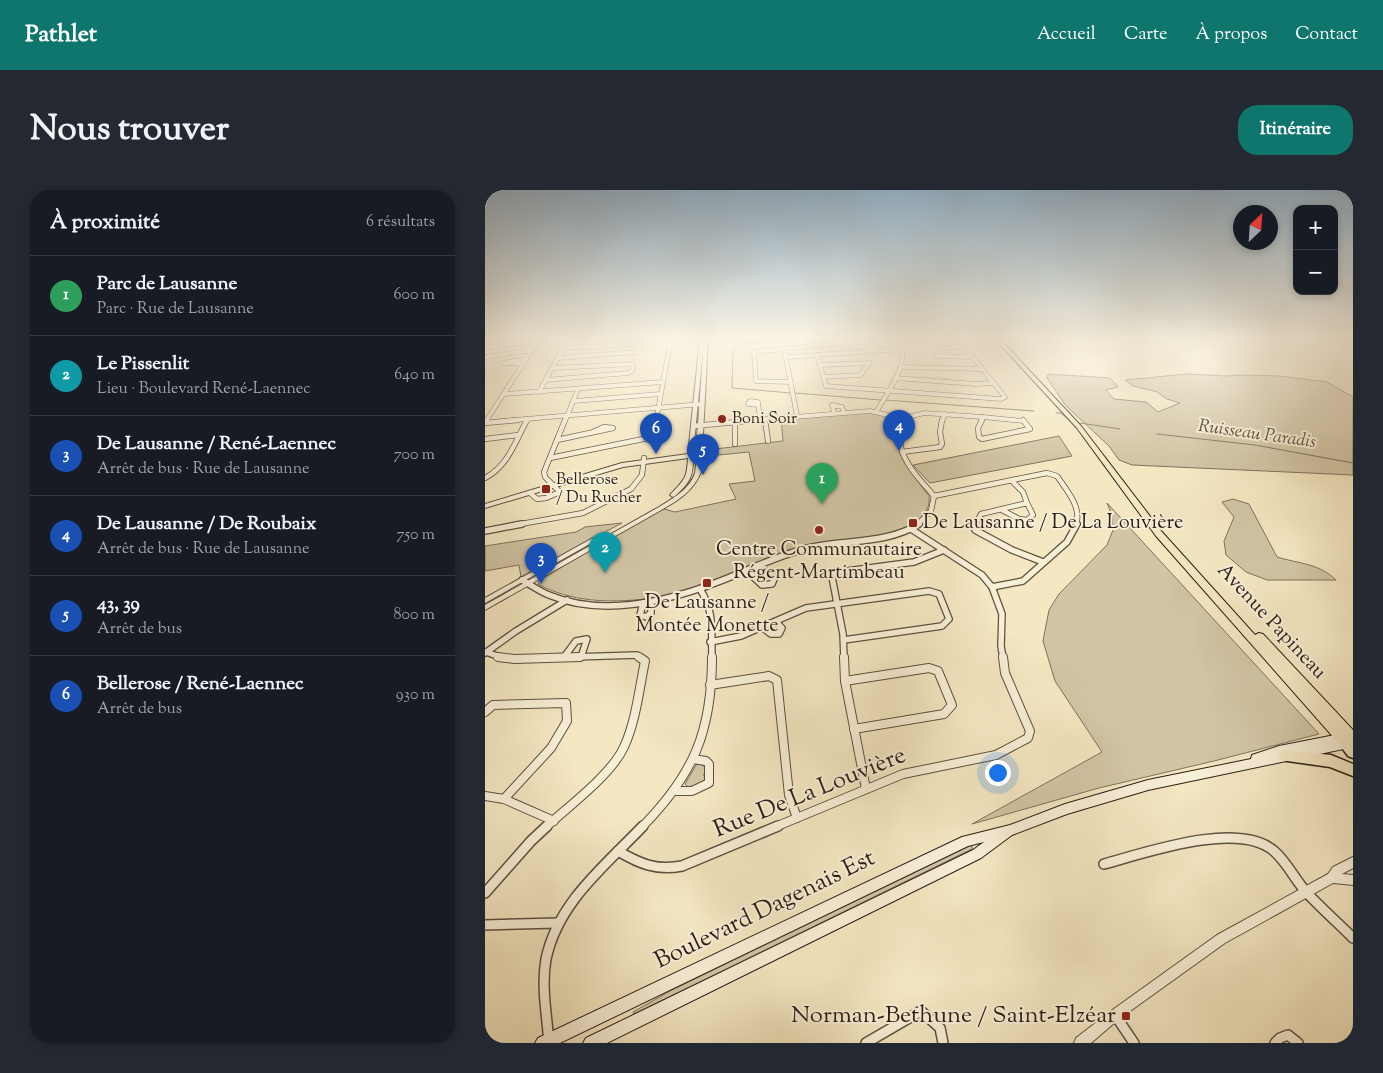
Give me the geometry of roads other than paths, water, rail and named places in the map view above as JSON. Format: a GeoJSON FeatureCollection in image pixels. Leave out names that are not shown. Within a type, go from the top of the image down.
{"type":"FeatureCollection","features":[{"type":"Feature","properties":{"kind":"highway","name":"Avenue Papineau"},"geometry":{"type":"LineString","coordinates":[[1034,379],[1079,427],[1159,534],[1231,606],[1350,741]]}},
{"type":"Feature","properties":{"kind":"highway"},"geometry":{"type":"LineString","coordinates":[[1285,756],[1331,761],[1353,770]]}},
{"type":"Feature","properties":{"kind":"main road","name":"Boulevard Dagenais Est"},"geometry":{"type":"LineString","coordinates":[[547,1042],[961,843],[1011,830],[1065,809],[1148,785],[1350,741]]}},
{"type":"Feature","properties":{"kind":"main road","name":"Boulevard Dagenais Est"},"geometry":{"type":"LineString","coordinates":[[1218,770],[1279,750],[1350,741]]}},
{"type":"Feature","properties":{"kind":"main road","name":"Boulevard Dagenais Est"},"geometry":{"type":"LineString","coordinates":[[591,1043],[977,854],[1011,830]]}},
{"type":"Feature","properties":{"kind":"street"},"geometry":{"type":"LineString","coordinates":[[485,423],[514,379]]}},
{"type":"Feature","properties":{"kind":"street"},"geometry":{"type":"LineString","coordinates":[[539,392],[546,380],[560,379]]}},
{"type":"Feature","properties":{"kind":"street"},"geometry":{"type":"LineString","coordinates":[[550,458],[649,439],[653,436],[664,379]]}},
{"type":"Feature","properties":{"kind":"street"},"geometry":{"type":"LineString","coordinates":[[485,601],[525,582],[680,496],[697,477],[694,426],[698,379]]}},
{"type":"Feature","properties":{"kind":"street"},"geometry":{"type":"LineString","coordinates":[[695,453],[702,425],[704,379]]}},
{"type":"Feature","properties":{"kind":"street"},"geometry":{"type":"LineString","coordinates":[[756,379],[756,381],[791,382]]}},
{"type":"Feature","properties":{"kind":"street"},"geometry":{"type":"LineString","coordinates":[[790,379],[797,416]]}},
{"type":"Feature","properties":{"kind":"street"},"geometry":{"type":"LineString","coordinates":[[825,379],[827,386],[1001,399],[1005,397],[990,379]]}},
{"type":"Feature","properties":{"kind":"street"},"geometry":{"type":"LineString","coordinates":[[876,412],[895,379]]}},
{"type":"Feature","properties":{"kind":"street"},"geometry":{"type":"LineString","coordinates":[[906,379],[976,384],[993,383]]}},
{"type":"Feature","properties":{"kind":"street"},"geometry":{"type":"LineString","coordinates":[[504,394],[663,382]]}},
{"type":"Feature","properties":{"kind":"street"},"geometry":{"type":"LineString","coordinates":[[530,492],[537,499],[546,498],[560,492],[544,472],[579,389]]}},
{"type":"Feature","properties":{"kind":"street"},"geometry":{"type":"LineString","coordinates":[[574,401],[660,394]]}},
{"type":"Feature","properties":{"kind":"street"},"geometry":{"type":"LineString","coordinates":[[485,423],[703,404]]}},
{"type":"Feature","properties":{"kind":"street"},"geometry":{"type":"LineString","coordinates":[[758,404],[767,441]]}},
{"type":"Feature","properties":{"kind":"street"},"geometry":{"type":"LineString","coordinates":[[694,426],[834,412],[876,412],[896,420],[924,413],[945,414],[1023,420],[1030,429],[982,439],[979,437],[978,428],[983,417]]}},
{"type":"Feature","properties":{"kind":"street"},"geometry":{"type":"LineString","coordinates":[[902,452],[940,447],[942,444],[939,435],[940,426],[945,414]]}},
{"type":"Feature","properties":{"kind":"street"},"geometry":{"type":"LineString","coordinates":[[485,478],[497,472],[504,464],[528,419]]}},
{"type":"Feature","properties":{"kind":"street"},"geometry":{"type":"LineString","coordinates":[[525,582],[548,594],[567,600],[609,605],[651,602],[700,589],[811,548],[885,536],[911,529],[930,515],[933,509],[934,496],[909,466],[902,452],[898,439],[899,425],[896,420]]}},
{"type":"Feature","properties":{"kind":"street"},"geometry":{"type":"LineString","coordinates":[[735,422],[735,444]]}},
{"type":"Feature","properties":{"kind":"street"},"geometry":{"type":"LineString","coordinates":[[557,440],[593,432]]}},
{"type":"Feature","properties":{"kind":"street"},"geometry":{"type":"LineString","coordinates":[[485,438],[518,435]]}},
{"type":"Feature","properties":{"kind":"street"},"geometry":{"type":"LineString","coordinates":[[485,502],[644,459],[695,453]]}},
{"type":"Feature","properties":{"kind":"street"},"geometry":{"type":"LineString","coordinates":[[485,532],[583,513],[631,489],[638,482],[642,474],[644,459]]}},
{"type":"Feature","properties":{"kind":"street"},"geometry":{"type":"LineString","coordinates":[[934,496],[1047,473],[1053,474],[1062,482],[1077,508],[1079,516],[1072,535],[1067,542],[1023,581],[992,587]]}},
{"type":"Feature","properties":{"kind":"street"},"geometry":{"type":"LineString","coordinates":[[1002,510],[1019,519],[1027,520],[1033,515],[1023,492],[1012,481]]}},
{"type":"Feature","properties":{"kind":"street"},"geometry":{"type":"LineString","coordinates":[[485,506],[552,484]]}},
{"type":"Feature","properties":{"kind":"street"},"geometry":{"type":"LineString","coordinates":[[1027,503],[981,514],[975,525],[975,530],[1012,550],[1043,562]]}},
{"type":"Feature","properties":{"kind":"street","name":"Rue De La Louvière"},"geometry":{"type":"LineString","coordinates":[[618,851],[650,868],[673,868],[691,863],[909,772],[996,755],[1030,736],[1030,731],[1005,673],[1001,646],[1002,614],[992,587],[982,574],[911,529]]}},
{"type":"Feature","properties":{"kind":"street"},"geometry":{"type":"LineString","coordinates":[[866,789],[845,681],[844,640],[832,578],[834,574],[914,562],[944,550]]}},
{"type":"Feature","properties":{"kind":"street"},"geometry":{"type":"LineString","coordinates":[[747,571],[761,585],[772,584],[774,579],[760,566]]}},
{"type":"Feature","properties":{"kind":"street"},"geometry":{"type":"LineString","coordinates":[[485,608],[525,582]]}},
{"type":"Feature","properties":{"kind":"street"},"geometry":{"type":"LineString","coordinates":[[547,1042],[545,972],[549,947],[558,924],[577,894],[655,814],[673,791],[693,759],[707,720],[710,685],[711,607],[700,589]]}},
{"type":"Feature","properties":{"kind":"street"},"geometry":{"type":"LineString","coordinates":[[711,642],[741,636],[806,608],[929,591],[939,594],[949,620],[942,626],[844,640]]}},
{"type":"Feature","properties":{"kind":"street"},"geometry":{"type":"LineString","coordinates":[[486,653],[516,631],[567,600]]}},
{"type":"Feature","properties":{"kind":"street"},"geometry":{"type":"LineString","coordinates":[[643,603],[640,616],[646,617],[651,614],[651,602]]}},
{"type":"Feature","properties":{"kind":"street"},"geometry":{"type":"LineString","coordinates":[[763,628],[771,634],[779,634],[782,628],[776,622]]}},
{"type":"Feature","properties":{"kind":"street"},"geometry":{"type":"LineString","coordinates":[[564,657],[575,641],[581,638],[587,639],[581,657]]}},
{"type":"Feature","properties":{"kind":"street"},"geometry":{"type":"LineString","coordinates":[[485,894],[531,841],[603,775],[623,749],[633,725],[645,660],[637,655],[515,659],[501,658],[486,653]]}},
{"type":"Feature","properties":{"kind":"street"},"geometry":{"type":"LineString","coordinates":[[845,681],[929,668],[937,671],[952,705],[944,714],[854,729]]}},
{"type":"Feature","properties":{"kind":"street"},"geometry":{"type":"LineString","coordinates":[[710,685],[769,676],[777,680],[789,796],[797,818]]}},
{"type":"Feature","properties":{"kind":"street"},"geometry":{"type":"LineString","coordinates":[[485,712],[493,705],[566,703],[567,721],[551,748],[504,799]]}},
{"type":"Feature","properties":{"kind":"street"},"geometry":{"type":"LineString","coordinates":[[673,791],[686,792],[703,788],[708,784],[709,764],[706,761],[693,759]]}},
{"type":"Feature","properties":{"kind":"street"},"geometry":{"type":"LineString","coordinates":[[485,796],[504,799],[554,820]]}},
{"type":"Feature","properties":{"kind":"street"},"geometry":{"type":"LineString","coordinates":[[1104,864],[1201,839],[1241,840],[1261,843],[1274,851],[1307,892],[1353,938]]}},
{"type":"Feature","properties":{"kind":"street"},"geometry":{"type":"LineString","coordinates":[[1081,1043],[1115,1015],[1221,939],[1332,878],[1337,871],[1353,862]]}},
{"type":"Feature","properties":{"kind":"street"},"geometry":{"type":"LineString","coordinates":[[1332,878],[1353,880]]}},
{"type":"Feature","properties":{"kind":"street"},"geometry":{"type":"LineString","coordinates":[[485,925],[558,924]]}},
{"type":"Feature","properties":{"kind":"street"},"geometry":{"type":"LineString","coordinates":[[866,1043],[921,1011],[940,1028],[943,1043]]}},
{"type":"Feature","properties":{"kind":"street"},"geometry":{"type":"LineString","coordinates":[[1115,1015],[1134,1043]]}},
{"type":"Feature","properties":{"kind":"street"},"geometry":{"type":"LineString","coordinates":[[1275,1043],[1280,1038],[1288,1035],[1298,1043]]}},
{"type":"Feature","properties":{"kind":"waterway"},"geometry":{"type":"LineString","coordinates":[[732,379],[732,388],[791,393]]}},
{"type":"Feature","properties":{"kind":"waterway"},"geometry":{"type":"LineString","coordinates":[[795,393],[881,400]]}},
{"type":"Feature","properties":{"kind":"waterway"},"geometry":{"type":"LineString","coordinates":[[885,400],[1034,411]]}},
{"type":"Feature","properties":{"kind":"waterway"},"geometry":{"type":"LineString","coordinates":[[1056,413],[1061,413],[1071,422]]}},
{"type":"Feature","properties":{"kind":"waterway"},"geometry":{"type":"LineString","coordinates":[[1080,423],[1120,429]]}},
{"type":"Feature","properties":{"kind":"waterway","name":"Ruisseau Paradis"},"geometry":{"type":"LineString","coordinates":[[1157,434],[1255,445],[1353,463]]}},
{"type":"Feature","properties":{"kind":"place","name":"Boni Soir"},"geometry":{"type":"Point","coordinates":[722,419]}},
{"type":"Feature","properties":{"kind":"place","name":"De Lausanne / De Roubaix"},"geometry":{"type":"Point","coordinates":[899,451]}},
{"type":"Feature","properties":{"kind":"place","name":"Bellerose / René-Laennec"},"geometry":{"type":"Point","coordinates":[656,454]}},
{"type":"Feature","properties":{"kind":"place","name":"43, 39"},"geometry":{"type":"Point","coordinates":[703,475]}},
{"type":"Feature","properties":{"kind":"place","name":"Bellerose / Du Rucher"},"geometry":{"type":"Point","coordinates":[546,489]}},
{"type":"Feature","properties":{"kind":"place","name":"Parc de Lausanne"},"geometry":{"type":"Point","coordinates":[822,504]}},
{"type":"Feature","properties":{"kind":"place","name":"De Lausanne / De La Louvière"},"geometry":{"type":"Point","coordinates":[913,523]}},
{"type":"Feature","properties":{"kind":"place","name":"Centre Communautaire Régent-Martimbeau"},"geometry":{"type":"Point","coordinates":[819,530]}},
{"type":"Feature","properties":{"kind":"place","name":"Le Pissenlit"},"geometry":{"type":"Point","coordinates":[605,573]}},
{"type":"Feature","properties":{"kind":"place","name":"De Lausanne / Montée Monette"},"geometry":{"type":"Point","coordinates":[707,583]}},
{"type":"Feature","properties":{"kind":"place","name":"De Lausanne / René-Laennec"},"geometry":{"type":"Point","coordinates":[541,584]}},
{"type":"Feature","properties":{"kind":"place","name":"Norman-Bethune / Saint-Elzéar"},"geometry":{"type":"Point","coordinates":[1126,1016]}}]}
